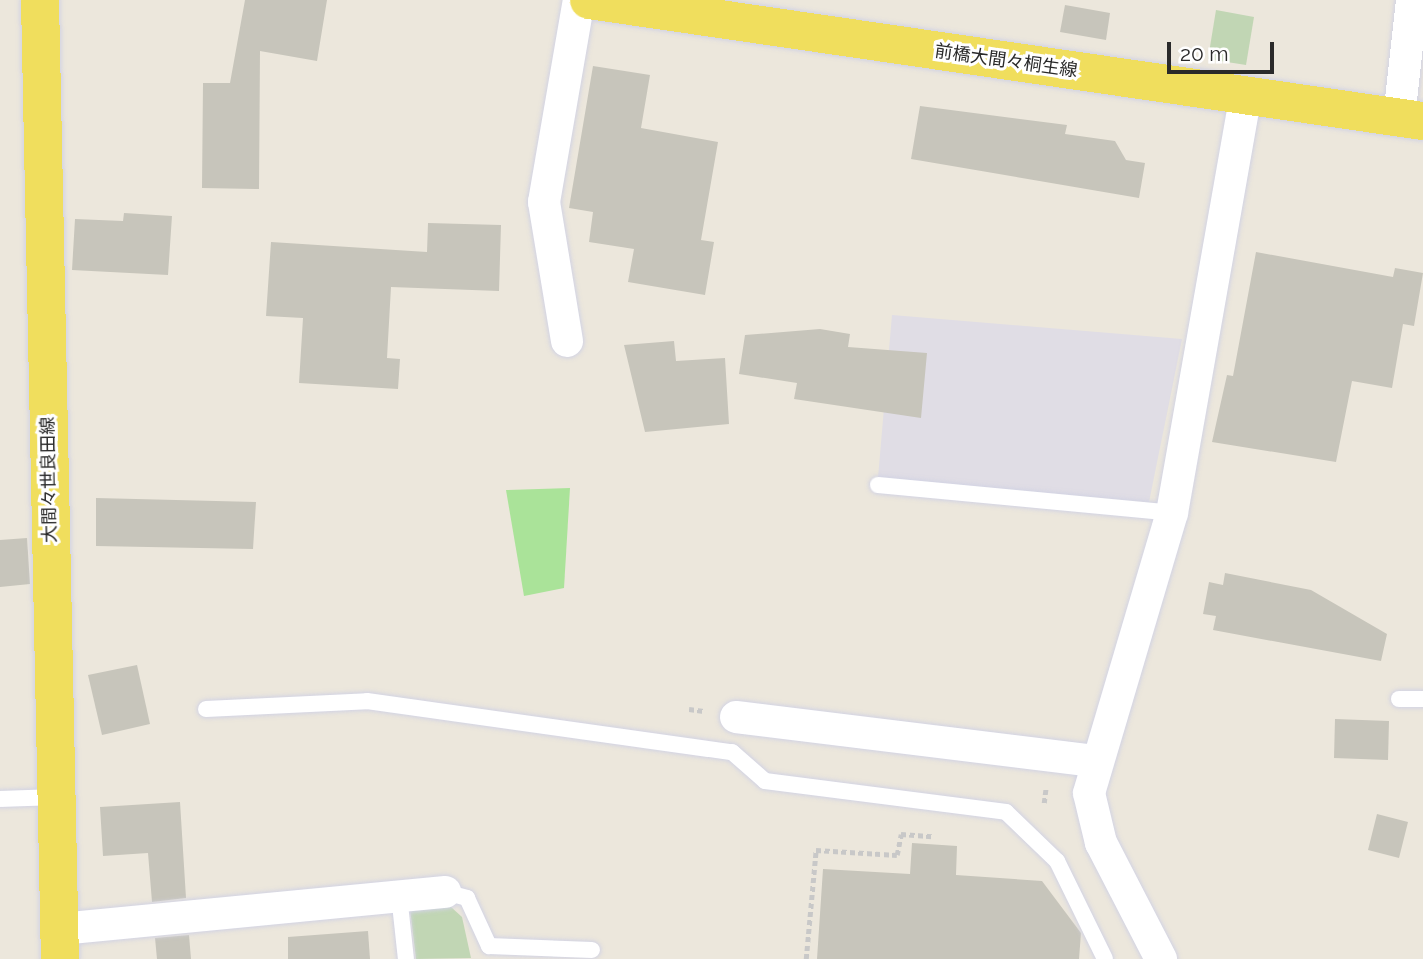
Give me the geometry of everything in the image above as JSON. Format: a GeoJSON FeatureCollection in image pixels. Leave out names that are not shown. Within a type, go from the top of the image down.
{"type":"FeatureCollection","features":[{"type":"Feature","properties":{"kind":"main road","name":"大間々世良田線"},"geometry":{"type":"LineString","coordinates":[[40,0],[60,944]]}},
{"type":"Feature","properties":{"kind":"main road","name":"前橋大間々桐生線"},"geometry":{"type":"LineString","coordinates":[[589,0],[1411,120]]}},
{"type":"Feature","properties":{"kind":"street"},"geometry":{"type":"LineString","coordinates":[[567,341],[544,202],[579,0]]}},
{"type":"Feature","properties":{"kind":"street"},"geometry":{"type":"LineString","coordinates":[[1411,120],[1412,0]]}},
{"type":"Feature","properties":{"kind":"street"},"geometry":{"type":"LineString","coordinates":[[1161,959],[1094,825],[1094,761],[1172,513],[1245,97]]}},
{"type":"Feature","properties":{"kind":"street"},"geometry":{"type":"LineString","coordinates":[[736,717],[1094,761]]}},
{"type":"Feature","properties":{"kind":"street"},"geometry":{"type":"LineString","coordinates":[[60,944],[399,895],[445,892]]}},
{"type":"Feature","properties":{"kind":"lane"},"geometry":{"type":"LineString","coordinates":[[878,485],[1172,513]]}},
{"type":"Feature","properties":{"kind":"lane"},"geometry":{"type":"LineString","coordinates":[[1399,699],[1423,699]]}},
{"type":"Feature","properties":{"kind":"lane"},"geometry":{"type":"LineString","coordinates":[[206,709],[367,701],[732,752],[765,781],[1006,811],[1057,861],[1105,959]]}},
{"type":"Feature","properties":{"kind":"lane"},"geometry":{"type":"LineString","coordinates":[[732,752],[736,717]]}},
{"type":"Feature","properties":{"kind":"lane"},"geometry":{"type":"LineString","coordinates":[[0,799],[56,797]]}},
{"type":"Feature","properties":{"kind":"lane"},"geometry":{"type":"LineString","coordinates":[[445,892],[467,898],[489,946],[592,950]]}},
{"type":"Feature","properties":{"kind":"lane"},"geometry":{"type":"LineString","coordinates":[[399,895],[406,959]]}},
{"type":"Feature","properties":{"kind":"path"},"geometry":{"type":"LineString","coordinates":[[806,959],[816,849],[897,855],[901,834],[932,836]]}},
{"type":"Feature","properties":{"kind":"shaded area"},"geometry":{"type":"Polygon","coordinates":[[[892,315],[1182,339],[1149,502],[878,478],[892,315]]]}},
{"type":"Feature","properties":{"kind":"green space"},"geometry":{"type":"Polygon","coordinates":[[[1216,10],[1254,17],[1246,65],[1208,59],[1216,10]]]}},
{"type":"Feature","properties":{"kind":"green space"},"geometry":{"type":"Polygon","coordinates":[[[570,488],[564,588],[524,596],[506,490],[570,488]]]}},
{"type":"Feature","properties":{"kind":"green space"},"geometry":{"type":"Polygon","coordinates":[[[451,907],[462,917],[471,958],[416,959],[410,909],[451,907]]]}},
{"type":"Feature","properties":{"kind":"building"},"geometry":{"type":"Polygon","coordinates":[[[245,0],[327,0],[317,61],[260,51],[259,189],[202,188],[203,83],[230,83],[245,0]]]}},
{"type":"Feature","properties":{"kind":"building"},"geometry":{"type":"Polygon","coordinates":[[[1065,5],[1110,13],[1106,40],[1060,32],[1065,5]]]}},
{"type":"Feature","properties":{"kind":"building"},"geometry":{"type":"Polygon","coordinates":[[[593,66],[650,75],[641,128],[718,142],[701,240],[714,242],[705,295],[628,282],[634,249],[589,242],[593,212],[569,208],[593,66]]]}},
{"type":"Feature","properties":{"kind":"building"},"geometry":{"type":"Polygon","coordinates":[[[920,106],[1067,125],[1065,134],[1115,141],[1126,160],[1145,163],[1139,198],[911,159],[920,106]]]}},
{"type":"Feature","properties":{"kind":"building"},"geometry":{"type":"Polygon","coordinates":[[[124,213],[172,216],[168,275],[72,270],[75,219],[123,221],[124,213]]]}},
{"type":"Feature","properties":{"kind":"building"},"geometry":{"type":"Polygon","coordinates":[[[428,223],[501,225],[499,291],[391,287],[387,358],[400,359],[398,389],[299,383],[303,318],[266,316],[271,242],[427,252],[428,223]]]}},
{"type":"Feature","properties":{"kind":"building"},"geometry":{"type":"Polygon","coordinates":[[[1256,252],[1393,277],[1395,268],[1423,273],[1414,326],[1403,324],[1392,388],[1352,381],[1336,462],[1212,442],[1227,375],[1233,376],[1256,252]]]}},
{"type":"Feature","properties":{"kind":"building"},"geometry":{"type":"Polygon","coordinates":[[[820,329],[850,334],[848,347],[927,353],[921,418],[794,399],[797,383],[739,374],[745,335],[820,329]]]}},
{"type":"Feature","properties":{"kind":"building"},"geometry":{"type":"Polygon","coordinates":[[[674,341],[676,361],[725,358],[729,424],[645,432],[624,345],[674,341]]]}},
{"type":"Feature","properties":{"kind":"building"},"geometry":{"type":"Polygon","coordinates":[[[96,498],[256,502],[253,549],[96,546],[96,498]]]}},
{"type":"Feature","properties":{"kind":"building"},"geometry":{"type":"Polygon","coordinates":[[[27,538],[30,584],[0,587],[0,540],[27,538]]]}},
{"type":"Feature","properties":{"kind":"building"},"geometry":{"type":"Polygon","coordinates":[[[1225,573],[1311,590],[1387,634],[1381,661],[1213,630],[1216,616],[1203,614],[1209,582],[1223,585],[1225,573]]]}},
{"type":"Feature","properties":{"kind":"building"},"geometry":{"type":"Polygon","coordinates":[[[137,665],[150,724],[102,735],[88,675],[137,665]]]}},
{"type":"Feature","properties":{"kind":"building"},"geometry":{"type":"Polygon","coordinates":[[[1335,719],[1389,721],[1388,760],[1334,758],[1335,719]]]}},
{"type":"Feature","properties":{"kind":"building"},"geometry":{"type":"Polygon","coordinates":[[[180,802],[186,898],[152,902],[148,853],[103,856],[100,807],[180,802]]]}},
{"type":"Feature","properties":{"kind":"building"},"geometry":{"type":"Polygon","coordinates":[[[1377,814],[1408,822],[1399,858],[1368,850],[1377,814]]]}},
{"type":"Feature","properties":{"kind":"building"},"geometry":{"type":"Polygon","coordinates":[[[912,843],[957,846],[956,875],[1042,881],[1081,933],[1079,959],[817,959],[823,869],[910,874],[912,843]]]}},
{"type":"Feature","properties":{"kind":"building"},"geometry":{"type":"Polygon","coordinates":[[[368,931],[370,959],[288,959],[288,937],[368,931]]]}},
{"type":"Feature","properties":{"kind":"building"},"geometry":{"type":"Polygon","coordinates":[[[189,935],[191,959],[157,959],[155,938],[189,935]]]}}]}
